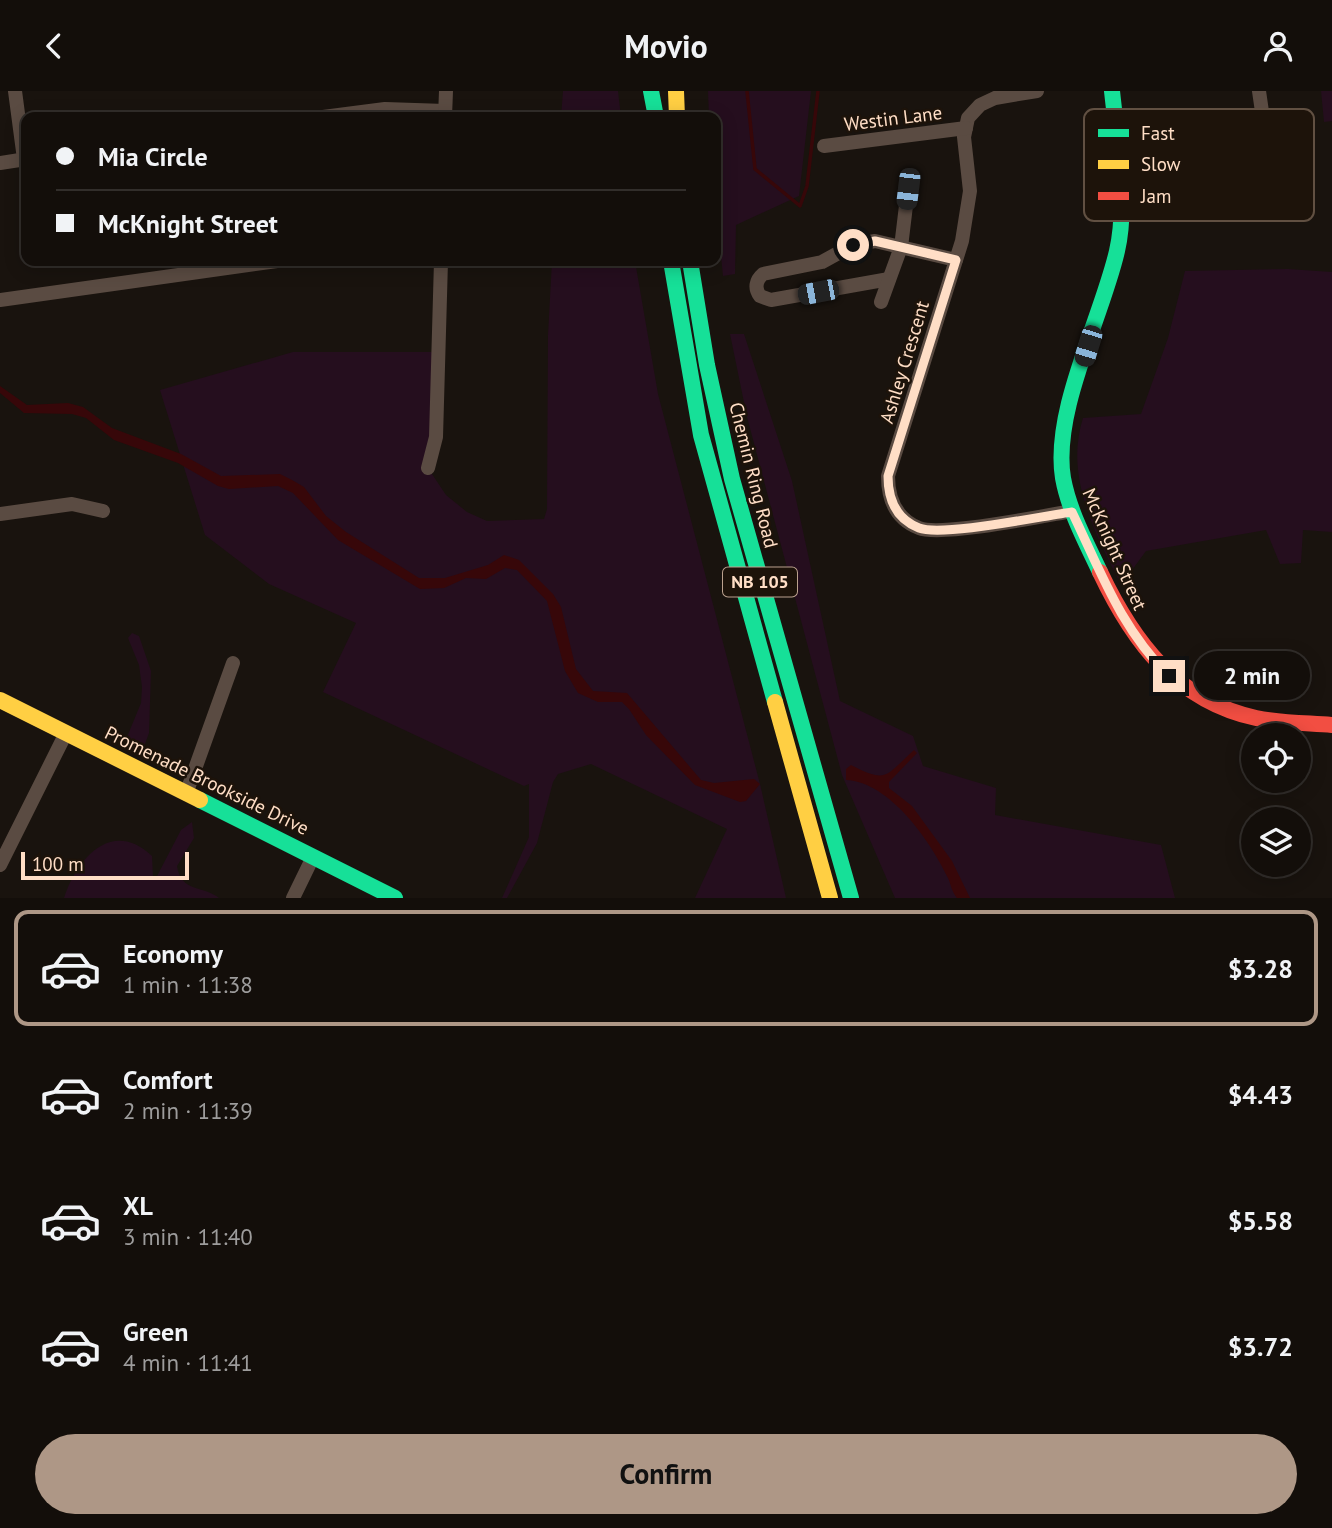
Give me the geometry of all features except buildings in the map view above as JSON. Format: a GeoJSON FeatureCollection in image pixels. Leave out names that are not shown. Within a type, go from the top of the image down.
{"type":"FeatureCollection","features":[{"type":"Feature","properties":{"kind":"main road"},"geometry":{"type":"LineString","coordinates":[[651,91],[656,112]]}},
{"type":"Feature","properties":{"kind":"main road"},"geometry":{"type":"LineString","coordinates":[[657,91],[657,112]]}},
{"type":"Feature","properties":{"kind":"main road"},"geometry":{"type":"LineString","coordinates":[[679,91],[679,112]]}},
{"type":"Feature","properties":{"kind":"main road","name":"McKnight Street"},"geometry":{"type":"LineString","coordinates":[[1112,91],[1114,109]]}},
{"type":"Feature","properties":{"kind":"main road","name":"McKnight Street"},"geometry":{"type":"LineString","coordinates":[[1121,221],[1118,249],[1066,419],[1061,451],[1063,482],[1072,512],[1132,636],[1169,676],[1218,706],[1243,715],[1332,725]]}},
{"type":"Feature","properties":{"kind":"main road","name":"Chemin Ring Road"},"geometry":{"type":"LineString","coordinates":[[672,266],[701,435],[830,898]]}},
{"type":"Feature","properties":{"kind":"main road","name":"Chemin Ring Road"},"geometry":{"type":"LineString","coordinates":[[691,266],[707,365],[732,479],[851,898]]}},
{"type":"Feature","properties":{"kind":"main road","name":"Promenade Brookside Drive"},"geometry":{"type":"LineString","coordinates":[[0,700],[396,898]]}},
{"type":"Feature","properties":{"kind":"street"},"geometry":{"type":"LineString","coordinates":[[15,91],[21,132]]}},
{"type":"Feature","properties":{"kind":"street"},"geometry":{"type":"LineString","coordinates":[[445,112],[446,91]]}},
{"type":"Feature","properties":{"kind":"street"},"geometry":{"type":"LineString","coordinates":[[966,128],[968,118],[980,105],[995,98],[1037,91]]}},
{"type":"Feature","properties":{"kind":"street"},"geometry":{"type":"LineString","coordinates":[[1259,91],[1262,109]]}},
{"type":"Feature","properties":{"kind":"street"},"geometry":{"type":"LineString","coordinates":[[362,112],[386,109],[421,112]]}},
{"type":"Feature","properties":{"kind":"street","name":"Westin Lane"},"geometry":{"type":"LineString","coordinates":[[824,146],[966,128]]}},
{"type":"Feature","properties":{"kind":"street","name":"Ashley Crescent"},"geometry":{"type":"LineString","coordinates":[[966,128],[964,137],[970,191],[956,260],[888,476],[888,495],[902,516],[922,530],[944,530],[1072,512]]}},
{"type":"Feature","properties":{"kind":"street"},"geometry":{"type":"LineString","coordinates":[[0,163],[21,160]]}},
{"type":"Feature","properties":{"kind":"street"},"geometry":{"type":"LineString","coordinates":[[881,302],[901,247],[908,189]]}},
{"type":"Feature","properties":{"kind":"street"},"geometry":{"type":"LineString","coordinates":[[889,279],[771,300],[763,299],[756,289],[757,280],[763,274],[822,262],[863,241],[956,260]]}},
{"type":"Feature","properties":{"kind":"street"},"geometry":{"type":"LineString","coordinates":[[0,300],[241,266]]}},
{"type":"Feature","properties":{"kind":"street"},"geometry":{"type":"LineString","coordinates":[[428,468],[436,437],[441,266]]}},
{"type":"Feature","properties":{"kind":"street"},"geometry":{"type":"LineString","coordinates":[[0,514],[72,504],[103,511]]}},
{"type":"Feature","properties":{"kind":"street"},"geometry":{"type":"LineString","coordinates":[[186,794],[233,663]]}},
{"type":"Feature","properties":{"kind":"street"},"geometry":{"type":"LineString","coordinates":[[0,866],[66,733]]}},
{"type":"Feature","properties":{"kind":"street"},"geometry":{"type":"LineString","coordinates":[[293,898],[313,857]]}},
{"type":"Feature","properties":{"kind":"shaded area"},"geometry":{"type":"Polygon","coordinates":[[[563,91],[618,91],[620,112],[561,112],[563,91]]]}},
{"type":"Feature","properties":{"kind":"shaded area"},"geometry":{"type":"Polygon","coordinates":[[[708,91],[811,91],[799,196],[736,225],[735,274],[723,276],[721,112],[709,112],[708,91]]]}},
{"type":"Feature","properties":{"kind":"shaded area"},"geometry":{"type":"Polygon","coordinates":[[[1321,91],[1332,91],[1332,121],[1324,122],[1321,91]]]}},
{"type":"Feature","properties":{"kind":"shaded area"},"geometry":{"type":"Polygon","coordinates":[[[552,266],[636,266],[658,394],[760,784],[786,898],[695,898],[727,829],[591,764],[558,774],[553,782],[537,843],[507,898],[502,898],[529,837],[529,784],[524,786],[323,692],[356,623],[269,584],[205,535],[160,390],[293,352],[439,352],[428,468],[446,495],[467,512],[487,521],[544,519],[547,509],[548,335],[552,266]]]}},
{"type":"Feature","properties":{"kind":"shaded area"},"geometry":{"type":"Polygon","coordinates":[[[1288,269],[1332,272],[1332,532],[1303,530],[1301,563],[1280,564],[1266,530],[1146,551],[1121,585],[1093,525],[1080,483],[1078,440],[1083,418],[1141,414],[1168,338],[1185,271],[1288,269]]]}},
{"type":"Feature","properties":{"kind":"shaded area"},"geometry":{"type":"Polygon","coordinates":[[[730,334],[744,334],[792,481],[840,701],[913,736],[923,766],[996,788],[995,815],[1161,845],[1175,898],[895,898],[842,775],[747,417],[730,334]]]}},
{"type":"Feature","properties":{"kind":"shaded area"},"geometry":{"type":"Polygon","coordinates":[[[0,386],[27,405],[68,403],[83,407],[112,428],[181,454],[221,476],[280,474],[304,487],[326,516],[346,532],[419,578],[445,578],[488,565],[504,555],[519,560],[553,594],[561,607],[576,669],[593,691],[627,693],[701,780],[714,783],[754,779],[760,784],[746,801],[740,802],[695,785],[646,735],[622,702],[598,702],[578,693],[565,671],[547,601],[517,570],[505,568],[486,579],[466,578],[444,588],[420,589],[338,540],[293,493],[278,486],[229,489],[218,486],[178,463],[114,440],[86,418],[72,414],[24,413],[0,393],[0,386]]]}},
{"type":"Feature","properties":{"kind":"shaded area"},"geometry":{"type":"Polygon","coordinates":[[[132,633],[139,636],[151,671],[149,733],[142,752],[133,749],[127,737],[141,703],[142,687],[139,665],[128,638],[132,633]]]}},
{"type":"Feature","properties":{"kind":"shaded area"},"geometry":{"type":"Polygon","coordinates":[[[914,750],[917,753],[889,782],[889,788],[912,806],[952,861],[970,898],[957,898],[931,848],[893,802],[862,783],[846,780],[846,769],[851,765],[872,774],[885,774],[914,750]]]}},
{"type":"Feature","properties":{"kind":"shaded area"},"geometry":{"type":"Polygon","coordinates":[[[192,822],[194,838],[177,866],[179,875],[188,885],[219,898],[64,898],[70,883],[87,857],[110,842],[123,841],[137,845],[152,856],[153,877],[156,878],[181,830],[192,822]]]}},
{"type":"Feature","properties":{"kind":"waterway"},"geometry":{"type":"LineString","coordinates":[[747,91],[755,169],[800,206],[807,186],[818,91]]}},
{"type":"Feature","properties":{"kind":"traffic: fast"},"geometry":{"type":"LineString","coordinates":[[651,91],[655,112]]}},
{"type":"Feature","properties":{"kind":"traffic: fast"},"geometry":{"type":"LineString","coordinates":[[1112,91],[1114,109]]}},
{"type":"Feature","properties":{"kind":"traffic: fast"},"geometry":{"type":"LineString","coordinates":[[1100,572],[1069,502],[1063,478],[1062,452],[1071,394],[1110,277],[1121,221]]}},
{"type":"Feature","properties":{"kind":"traffic: fast"},"geometry":{"type":"LineString","coordinates":[[672,266],[701,435],[775,702]]}},
{"type":"Feature","properties":{"kind":"traffic: fast"},"geometry":{"type":"LineString","coordinates":[[691,266],[707,365],[732,479],[851,898]]}},
{"type":"Feature","properties":{"kind":"traffic: fast"},"geometry":{"type":"LineString","coordinates":[[200,800],[395,898]]}},
{"type":"Feature","properties":{"kind":"traffic: slow"},"geometry":{"type":"LineString","coordinates":[[676,91],[677,112]]}},
{"type":"Feature","properties":{"kind":"traffic: slow"},"geometry":{"type":"LineString","coordinates":[[0,700],[200,800]]}},
{"type":"Feature","properties":{"kind":"traffic: slow"},"geometry":{"type":"LineString","coordinates":[[775,702],[830,898]]}},
{"type":"Feature","properties":{"kind":"traffic: jam"},"geometry":{"type":"LineString","coordinates":[[1100,572],[1127,622],[1143,644],[1161,665],[1203,698],[1228,710],[1256,718],[1332,725]]}},
{"type":"Feature","properties":{"kind":"route"},"geometry":{"type":"LineString","coordinates":[[853,245],[863,241],[875,241],[956,260],[888,476],[888,495],[896,510],[908,523],[922,530],[944,530],[1072,512],[1132,636],[1169,676]]}}]}
